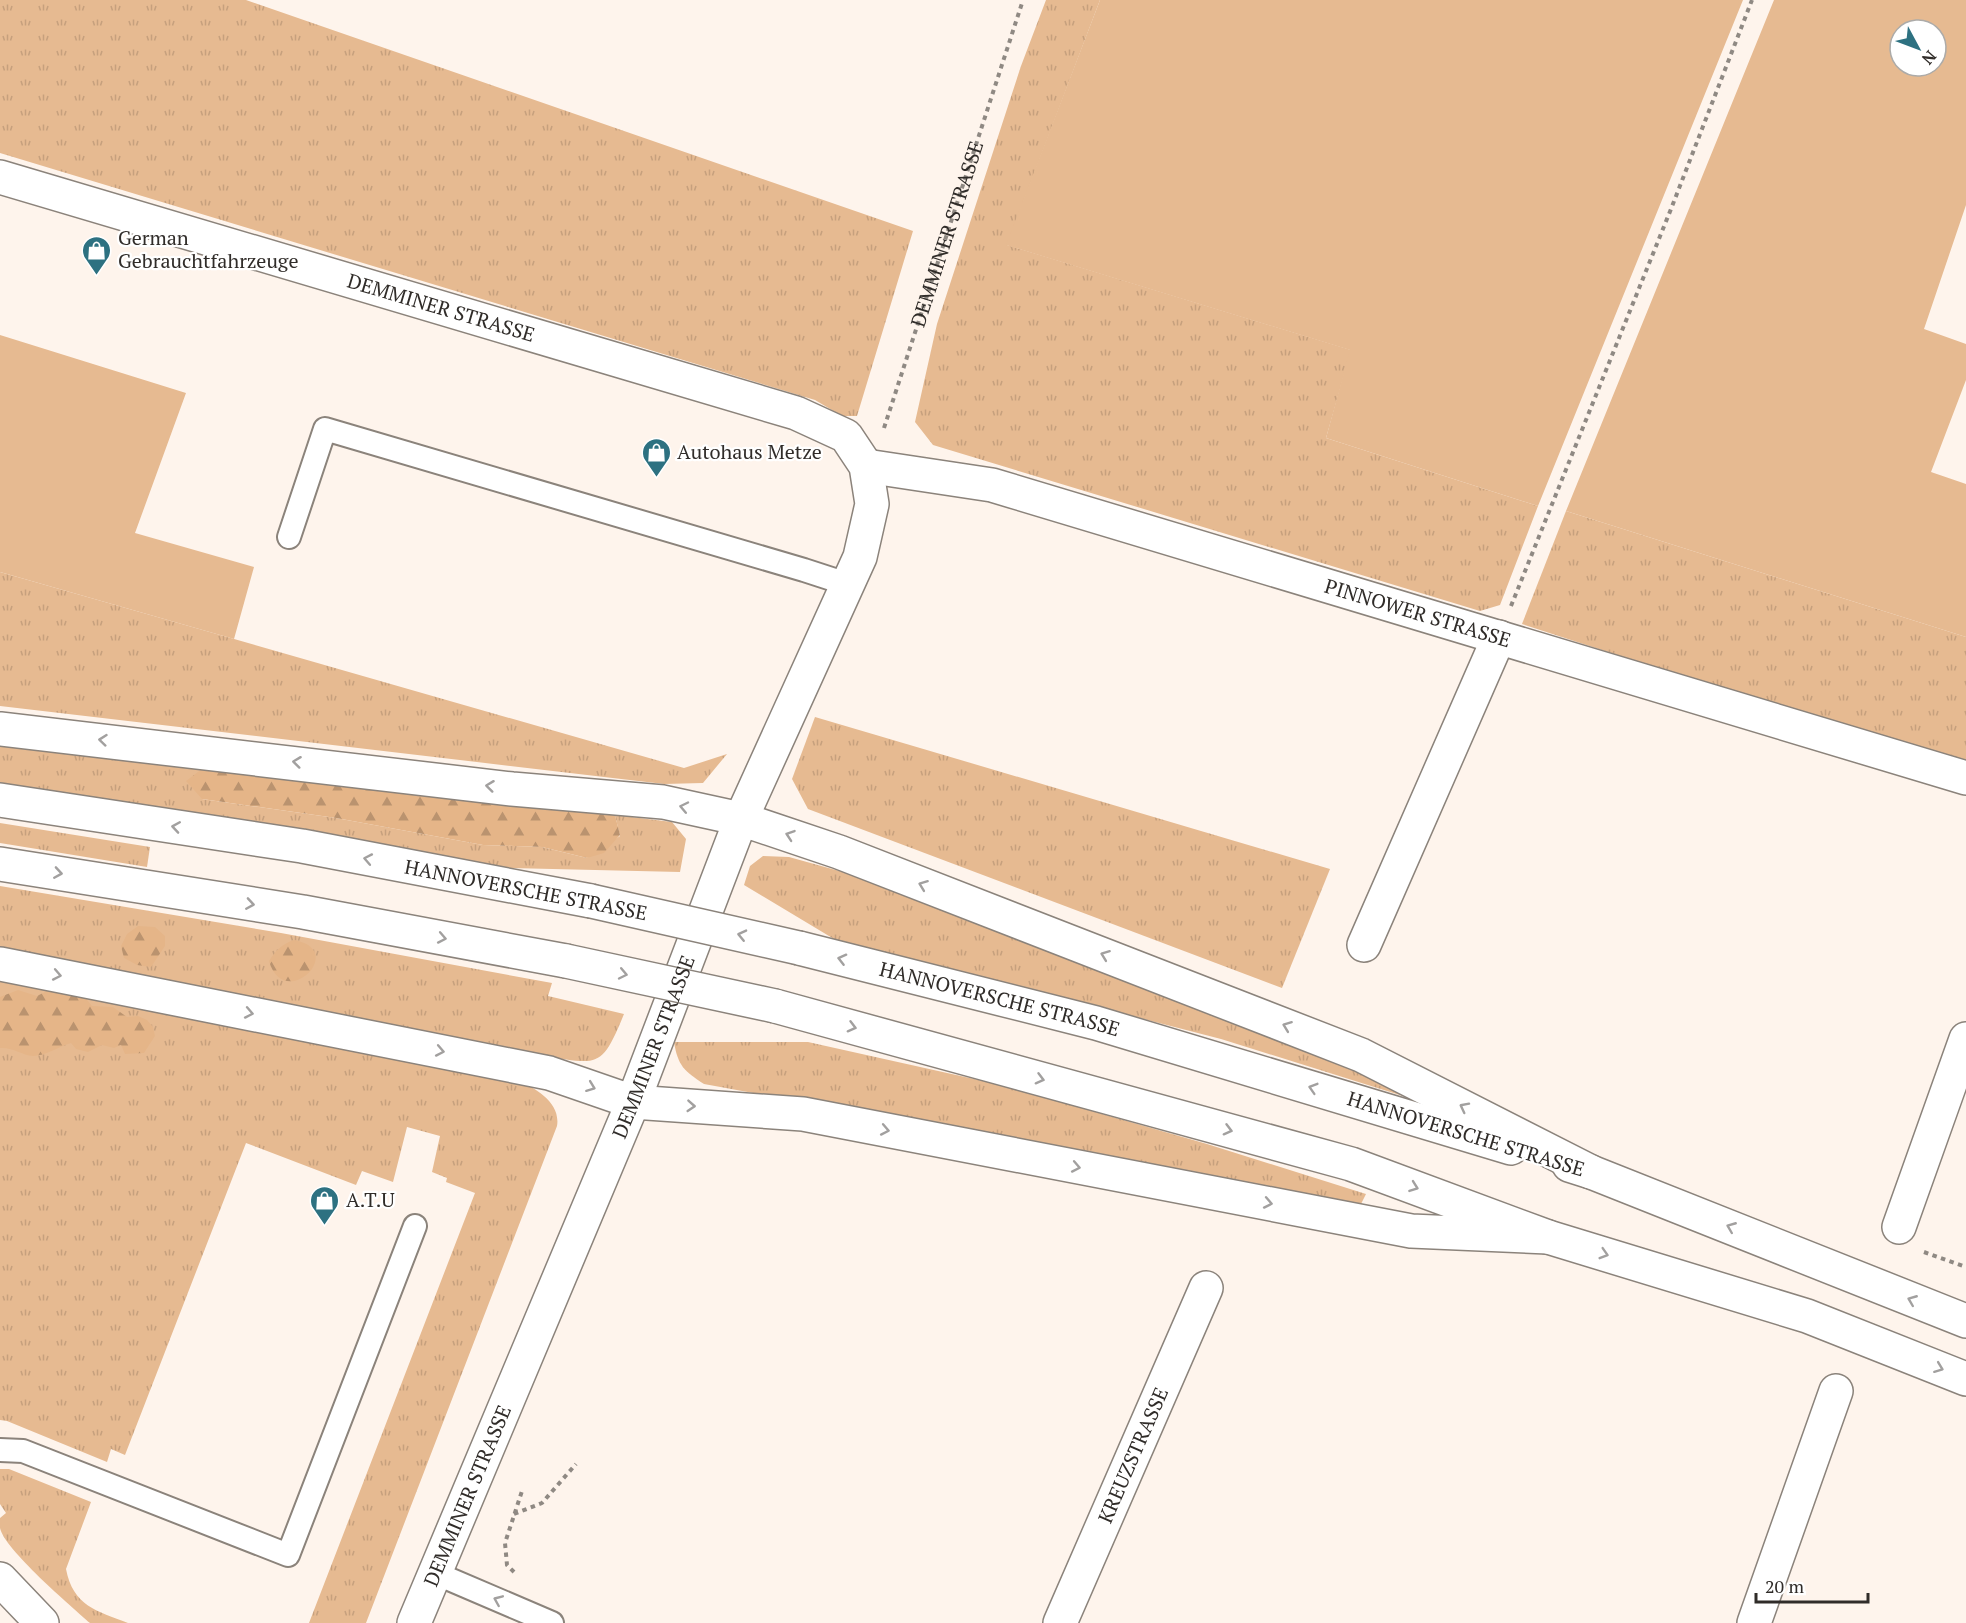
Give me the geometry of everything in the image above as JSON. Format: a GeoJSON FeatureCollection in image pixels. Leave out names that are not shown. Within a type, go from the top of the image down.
{"type":"FeatureCollection","features":[{"type":"Feature","properties":{"kind":"main road","name":"DEMMINER STRASSE"},"geometry":{"type":"LineString","coordinates":[[0,177],[796,413],[846,436],[866,466],[872,504],[860,556],[741,819],[633,1102],[414,1623]]}},
{"type":"Feature","properties":{"kind":"main road","name":"PINNOWER STRASSE"},"geometry":{"type":"LineString","coordinates":[[866,466],[992,485],[1966,778]]}},
{"type":"Feature","properties":{"kind":"main road"},"geometry":{"type":"LineString","coordinates":[[1364,945],[1499,637]]}},
{"type":"Feature","properties":{"kind":"main road"},"geometry":{"type":"LineString","coordinates":[[0,729],[512,789],[663,802],[741,819],[839,852],[1361,1055],[1591,1172]]}},
{"type":"Feature","properties":{"kind":"main road","name":"HANNOVERSCHE STRASSE"},"geometry":{"type":"LineString","coordinates":[[0,800],[302,846],[591,901],[799,948],[1096,1023],[1591,1172],[1966,1322]]}},
{"type":"Feature","properties":{"kind":"main road"},"geometry":{"type":"LineString","coordinates":[[0,864],[303,912],[566,962],[776,1006],[1351,1164],[1548,1237],[1807,1316],[1966,1379]]}},
{"type":"Feature","properties":{"kind":"main road"},"geometry":{"type":"LineString","coordinates":[[0,964],[549,1073],[633,1102],[803,1114],[1411,1231],[1548,1237]]}},
{"type":"Feature","properties":{"kind":"main road"},"geometry":{"type":"LineString","coordinates":[[1899,1227],[1966,1039]]}},
{"type":"Feature","properties":{"kind":"main road","name":"KREUZSTRASSE"},"geometry":{"type":"LineString","coordinates":[[1060,1623],[1206,1288]]}},
{"type":"Feature","properties":{"kind":"main road"},"geometry":{"type":"LineString","coordinates":[[1754,1623],[1836,1391]]}},
{"type":"Feature","properties":{"kind":"main road"},"geometry":{"type":"LineString","coordinates":[[0,1579],[42,1623]]}},
{"type":"Feature","properties":{"kind":"lane"},"geometry":{"type":"LineString","coordinates":[[289,537],[325,429],[847,584]]}},
{"type":"Feature","properties":{"kind":"lane"},"geometry":{"type":"LineString","coordinates":[[0,1450],[23,1451],[288,1555],[415,1226]]}},
{"type":"Feature","properties":{"kind":"lane"},"geometry":{"type":"LineString","coordinates":[[435,1573],[552,1623]]}},
{"type":"Feature","properties":{"kind":"path","name":"DEMMINER STRASSE"},"geometry":{"type":"LineString","coordinates":[[866,466],[880,440],[1023,0]]}},
{"type":"Feature","properties":{"kind":"path"},"geometry":{"type":"LineString","coordinates":[[1499,637],[1671,209],[1752,0]]}},
{"type":"Feature","properties":{"kind":"path"},"geometry":{"type":"LineString","coordinates":[[514,1514],[542,1503],[576,1464]]}},
{"type":"Feature","properties":{"kind":"path"},"geometry":{"type":"LineString","coordinates":[[521,1579],[507,1565],[505,1543],[522,1491]]}},
{"type":"Feature","properties":{"kind":"green space"},"geometry":{"type":"Polygon","coordinates":[[[0,0],[246,0],[913,231],[857,416],[842,416],[815,400],[0,153],[0,0]]]}},
{"type":"Feature","properties":{"kind":"green space"},"geometry":{"type":"Polygon","coordinates":[[[1046,0],[1100,0],[1007,245],[1351,350],[1326,438],[1538,506],[1500,605],[1480,611],[933,445],[915,422],[937,324],[1021,66],[1046,0]]]}},
{"type":"Feature","properties":{"kind":"green space"},"geometry":{"type":"Polygon","coordinates":[[[1100,0],[1743,0],[1538,506],[1326,438],[1350,350],[1006,245],[1100,0]]]}},
{"type":"Feature","properties":{"kind":"green space"},"geometry":{"type":"Polygon","coordinates":[[[1774,0],[1966,0],[1966,205],[1924,329],[1966,344],[1966,380],[1931,472],[1966,484],[1966,637],[1566,511],[1774,0]]]}},
{"type":"Feature","properties":{"kind":"green space"},"geometry":{"type":"Polygon","coordinates":[[[0,335],[186,393],[135,533],[254,567],[234,639],[0,572],[0,335]]]}},
{"type":"Feature","properties":{"kind":"green space"},"geometry":{"type":"Polygon","coordinates":[[[1566,511],[1966,637],[1966,768],[1522,624],[1566,511]]]}},
{"type":"Feature","properties":{"kind":"green space"},"geometry":{"type":"Polygon","coordinates":[[[0,572],[684,768],[727,754],[703,783],[664,784],[0,706],[0,572]]]}},
{"type":"Feature","properties":{"kind":"green space"},"geometry":{"type":"Polygon","coordinates":[[[815,717],[1330,869],[1282,988],[808,809],[792,779],[815,717]]]}},
{"type":"Feature","properties":{"kind":"green space"},"geometry":{"type":"Polygon","coordinates":[[[0,743],[206,766],[202,799],[336,818],[483,845],[542,847],[587,858],[620,836],[615,815],[672,822],[686,839],[680,872],[510,868],[340,836],[0,783],[0,743]]]}},
{"type":"Feature","properties":{"kind":"green space"},"geometry":{"type":"Polygon","coordinates":[[[211,762],[615,815],[620,835],[604,853],[587,858],[542,847],[483,845],[336,818],[202,799],[186,781],[211,762]]]}},
{"type":"Feature","properties":{"kind":"green space"},"geometry":{"type":"Polygon","coordinates":[[[0,823],[150,847],[147,867],[0,843],[0,823]]]}},
{"type":"Feature","properties":{"kind":"green space"},"geometry":{"type":"Polygon","coordinates":[[[763,856],[789,857],[850,874],[1018,935],[1272,1033],[1438,1107],[1221,1039],[834,939],[744,885],[750,866],[763,856]]]}},
{"type":"Feature","properties":{"kind":"green space"},"geometry":{"type":"Polygon","coordinates":[[[0,886],[281,933],[552,983],[548,996],[624,1014],[610,1045],[603,1054],[596,1059],[576,1061],[0,949],[0,886]]]}},
{"type":"Feature","properties":{"kind":"green space"},"geometry":{"type":"Polygon","coordinates":[[[138,926],[155,927],[165,936],[165,946],[151,967],[137,965],[124,958],[121,946],[127,934],[138,926]]]}},
{"type":"Feature","properties":{"kind":"green space"},"geometry":{"type":"Polygon","coordinates":[[[294,940],[309,946],[315,955],[314,965],[308,974],[298,980],[287,981],[277,975],[269,961],[280,948],[294,940]]]}},
{"type":"Feature","properties":{"kind":"green space"},"geometry":{"type":"Polygon","coordinates":[[[0,977],[518,1081],[539,1092],[555,1110],[557,1126],[366,1623],[309,1623],[475,1193],[446,1182],[447,1178],[432,1172],[440,1136],[407,1127],[393,1182],[362,1171],[356,1185],[246,1143],[125,1455],[111,1449],[107,1462],[0,1420],[0,977]]]}},
{"type":"Feature","properties":{"kind":"green space"},"geometry":{"type":"Polygon","coordinates":[[[53,988],[83,995],[92,1006],[113,1007],[127,1017],[138,1016],[147,1020],[153,1027],[155,1036],[144,1053],[125,1054],[121,1045],[114,1048],[102,1045],[88,1052],[76,1049],[71,1043],[33,1056],[0,1048],[0,997],[18,990],[37,996],[53,988]]]}},
{"type":"Feature","properties":{"kind":"green space"},"geometry":{"type":"Polygon","coordinates":[[[674,1042],[808,1042],[1001,1085],[1207,1144],[1366,1194],[1361,1204],[704,1084],[683,1067],[674,1042]]]}},
{"type":"Feature","properties":{"kind":"green space"},"geometry":{"type":"Polygon","coordinates":[[[0,1469],[9,1469],[91,1502],[66,1569],[69,1581],[74,1591],[88,1605],[128,1623],[90,1623],[13,1549],[0,1528],[0,1518],[6,1513],[0,1504],[0,1469]]]}},
{"type":"Feature","properties":{"kind":"place","name":"German Gebrauchtfahrzeuge"},"geometry":{"type":"Point","coordinates":[97,276]}},
{"type":"Feature","properties":{"kind":"place","name":"Autohaus Metze"},"geometry":{"type":"Point","coordinates":[656,478]}},
{"type":"Feature","properties":{"kind":"place","name":"A.T.U"},"geometry":{"type":"Point","coordinates":[325,1226]}}]}
